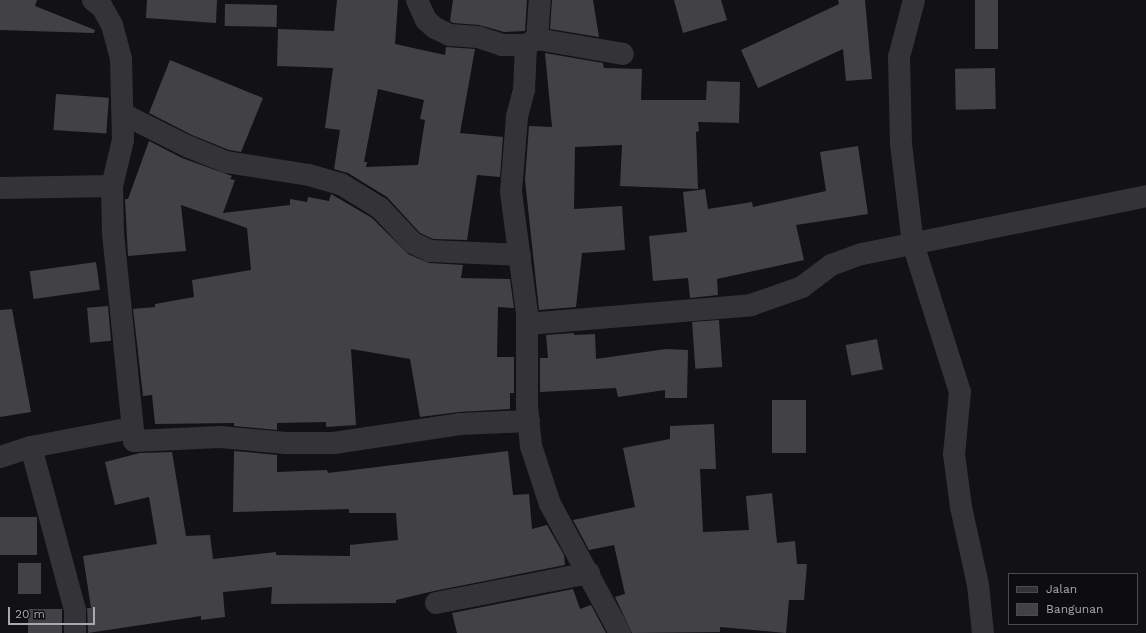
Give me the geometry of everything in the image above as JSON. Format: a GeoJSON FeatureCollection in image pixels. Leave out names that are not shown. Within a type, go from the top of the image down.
{"type":"FeatureCollection","features":[{"type":"Feature","properties":{"kind":"street"},"geometry":{"type":"LineString","coordinates":[[93,0],[102,7],[112,25],[120,52],[123,140],[112,186],[113,233],[134,441],[220,437],[286,443],[334,443],[460,424],[529,421]]}},
{"type":"Feature","properties":{"kind":"street"},"geometry":{"type":"LineString","coordinates":[[417,0],[426,20],[434,28],[450,35],[478,37],[502,45],[531,42],[623,54]]}},
{"type":"Feature","properties":{"kind":"street"},"geometry":{"type":"LineString","coordinates":[[540,0],[518,118],[511,192],[520,255],[527,324],[531,446],[550,504],[589,573],[620,633]]}},
{"type":"Feature","properties":{"kind":"street"},"geometry":{"type":"LineString","coordinates":[[914,0],[902,38],[898,85],[901,144],[913,244],[960,392],[954,454],[961,507],[978,585],[983,633]]}},
{"type":"Feature","properties":{"kind":"street"},"geometry":{"type":"LineString","coordinates":[[123,114],[187,146],[226,162],[309,175],[341,184],[380,208],[414,243],[430,251],[520,255]]}},
{"type":"Feature","properties":{"kind":"street"},"geometry":{"type":"LineString","coordinates":[[0,188],[112,186]]}},
{"type":"Feature","properties":{"kind":"street"},"geometry":{"type":"LineString","coordinates":[[527,324],[751,305],[802,287],[840,261],[913,244],[1146,196]]}},
{"type":"Feature","properties":{"kind":"street"},"geometry":{"type":"LineString","coordinates":[[0,457],[31,447],[132,428]]}},
{"type":"Feature","properties":{"kind":"street"},"geometry":{"type":"LineString","coordinates":[[31,447],[75,610],[75,633]]}},
{"type":"Feature","properties":{"kind":"street"},"geometry":{"type":"LineString","coordinates":[[436,603],[589,573]]}},
{"type":"Feature","properties":{"kind":"building"},"geometry":{"type":"Polygon","coordinates":[[[0,0],[37,0],[35,6],[95,30],[94,33],[0,30],[0,0]]]}},
{"type":"Feature","properties":{"kind":"building"},"geometry":{"type":"Polygon","coordinates":[[[147,0],[217,0],[216,23],[146,18],[147,0]]]}},
{"type":"Feature","properties":{"kind":"building"},"geometry":{"type":"Polygon","coordinates":[[[337,0],[398,0],[395,44],[445,55],[446,47],[475,49],[460,133],[503,137],[500,177],[477,175],[467,240],[433,239],[420,233],[387,197],[348,173],[334,169],[340,130],[325,128],[333,68],[277,66],[278,29],[334,31],[337,0]],[[378,89],[364,162],[367,162],[366,167],[418,165],[425,120],[420,119],[424,100],[378,89]]]}},
{"type":"Feature","properties":{"kind":"building"},"geometry":{"type":"Polygon","coordinates":[[[453,0],[527,0],[525,31],[504,32],[479,25],[453,23],[450,21],[453,0]]]}},
{"type":"Feature","properties":{"kind":"building"},"geometry":{"type":"Polygon","coordinates":[[[552,0],[593,0],[599,37],[550,29],[552,0]]]}},
{"type":"Feature","properties":{"kind":"building"},"geometry":{"type":"Polygon","coordinates":[[[674,0],[721,0],[727,20],[683,33],[674,0]]]}},
{"type":"Feature","properties":{"kind":"building"},"geometry":{"type":"Polygon","coordinates":[[[838,0],[865,0],[872,79],[846,81],[843,49],[758,88],[741,50],[839,4],[838,0]]]}},
{"type":"Feature","properties":{"kind":"building"},"geometry":{"type":"Polygon","coordinates":[[[975,0],[998,0],[998,49],[975,49],[975,0]]]}},
{"type":"Feature","properties":{"kind":"building"},"geometry":{"type":"Polygon","coordinates":[[[225,4],[277,5],[277,27],[225,26],[225,4]]]}},
{"type":"Feature","properties":{"kind":"building"},"geometry":{"type":"Polygon","coordinates":[[[545,53],[603,63],[604,68],[642,69],[641,100],[706,100],[707,81],[740,82],[739,123],[698,122],[699,131],[696,132],[698,189],[620,186],[622,145],[575,147],[574,209],[622,206],[625,250],[582,253],[576,307],[539,310],[525,180],[529,126],[552,127],[545,53]]]}},
{"type":"Feature","properties":{"kind":"building"},"geometry":{"type":"Polygon","coordinates":[[[170,60],[263,98],[241,152],[229,150],[192,135],[149,113],[170,60]]]}},
{"type":"Feature","properties":{"kind":"building"},"geometry":{"type":"Polygon","coordinates":[[[995,68],[996,109],[956,110],[955,69],[995,68]]]}},
{"type":"Feature","properties":{"kind":"building"},"geometry":{"type":"Polygon","coordinates":[[[56,94],[109,98],[106,134],[53,130],[56,94]]]}},
{"type":"Feature","properties":{"kind":"building"},"geometry":{"type":"Polygon","coordinates":[[[149,141],[182,158],[232,176],[230,179],[235,180],[223,213],[290,205],[290,199],[307,202],[308,197],[329,201],[331,194],[372,218],[408,254],[429,263],[463,265],[461,278],[510,279],[514,308],[498,307],[497,357],[514,357],[514,393],[510,393],[510,409],[459,412],[420,417],[410,359],[351,349],[356,425],[326,427],[326,422],[277,423],[277,430],[234,426],[234,423],[155,424],[152,395],[143,396],[133,309],[155,307],[155,304],[194,297],[192,280],[251,270],[247,228],[181,205],[186,251],[128,256],[125,199],[128,199],[149,141]]]}},
{"type":"Feature","properties":{"kind":"building"},"geometry":{"type":"Polygon","coordinates":[[[858,146],[868,214],[796,225],[804,260],[717,279],[718,295],[690,298],[688,278],[653,281],[649,236],[687,232],[683,192],[705,189],[708,209],[752,202],[753,207],[826,191],[820,152],[858,146]]]}},
{"type":"Feature","properties":{"kind":"building"},"geometry":{"type":"Polygon","coordinates":[[[96,262],[100,290],[34,299],[30,271],[96,262]]]}},
{"type":"Feature","properties":{"kind":"building"},"geometry":{"type":"Polygon","coordinates":[[[108,306],[111,341],[90,343],[87,308],[108,306]]]}},
{"type":"Feature","properties":{"kind":"building"},"geometry":{"type":"Polygon","coordinates":[[[12,309],[31,412],[0,417],[0,310],[12,309]]]}},
{"type":"Feature","properties":{"kind":"building"},"geometry":{"type":"Polygon","coordinates":[[[719,320],[722,367],[695,369],[692,322],[719,320]]]}},
{"type":"Feature","properties":{"kind":"building"},"geometry":{"type":"Polygon","coordinates":[[[574,333],[574,335],[595,334],[596,359],[666,349],[688,350],[687,398],[665,398],[665,390],[618,397],[616,388],[540,392],[540,358],[548,358],[546,335],[574,333]]]}},
{"type":"Feature","properties":{"kind":"building"},"geometry":{"type":"Polygon","coordinates":[[[877,339],[883,369],[852,376],[846,345],[877,339]]]}},
{"type":"Feature","properties":{"kind":"building"},"geometry":{"type":"Polygon","coordinates":[[[772,400],[806,400],[806,453],[772,453],[772,400]]]}},
{"type":"Feature","properties":{"kind":"building"},"geometry":{"type":"Polygon","coordinates":[[[714,424],[716,469],[700,469],[703,532],[749,530],[746,496],[772,493],[777,543],[795,541],[797,564],[807,564],[804,600],[789,600],[786,633],[720,627],[720,632],[632,633],[615,597],[625,594],[614,545],[589,550],[573,520],[635,507],[623,448],[670,439],[670,426],[714,424]]]}},
{"type":"Feature","properties":{"kind":"building"},"geometry":{"type":"Polygon","coordinates":[[[234,451],[277,455],[277,472],[327,470],[328,473],[508,451],[513,495],[529,494],[532,529],[547,525],[564,555],[565,565],[434,591],[396,600],[396,603],[271,604],[272,587],[223,592],[225,617],[201,620],[201,616],[88,633],[87,608],[91,608],[83,556],[157,544],[149,497],[115,505],[105,462],[140,453],[172,452],[186,536],[210,535],[213,559],[276,552],[276,555],[350,556],[350,545],[398,540],[396,513],[349,513],[349,509],[233,512],[234,451]]]}},
{"type":"Feature","properties":{"kind":"building"},"geometry":{"type":"Polygon","coordinates":[[[0,517],[37,517],[37,555],[0,555],[0,517]]]}},
{"type":"Feature","properties":{"kind":"building"},"geometry":{"type":"Polygon","coordinates":[[[18,563],[41,563],[41,594],[18,594],[18,563]]]}},
{"type":"Feature","properties":{"kind":"building"},"geometry":{"type":"Polygon","coordinates":[[[573,589],[580,609],[591,605],[606,633],[457,633],[452,613],[573,589]]]}},
{"type":"Feature","properties":{"kind":"building"},"geometry":{"type":"Polygon","coordinates":[[[28,609],[62,609],[62,633],[28,633],[28,609]]]}}]}
